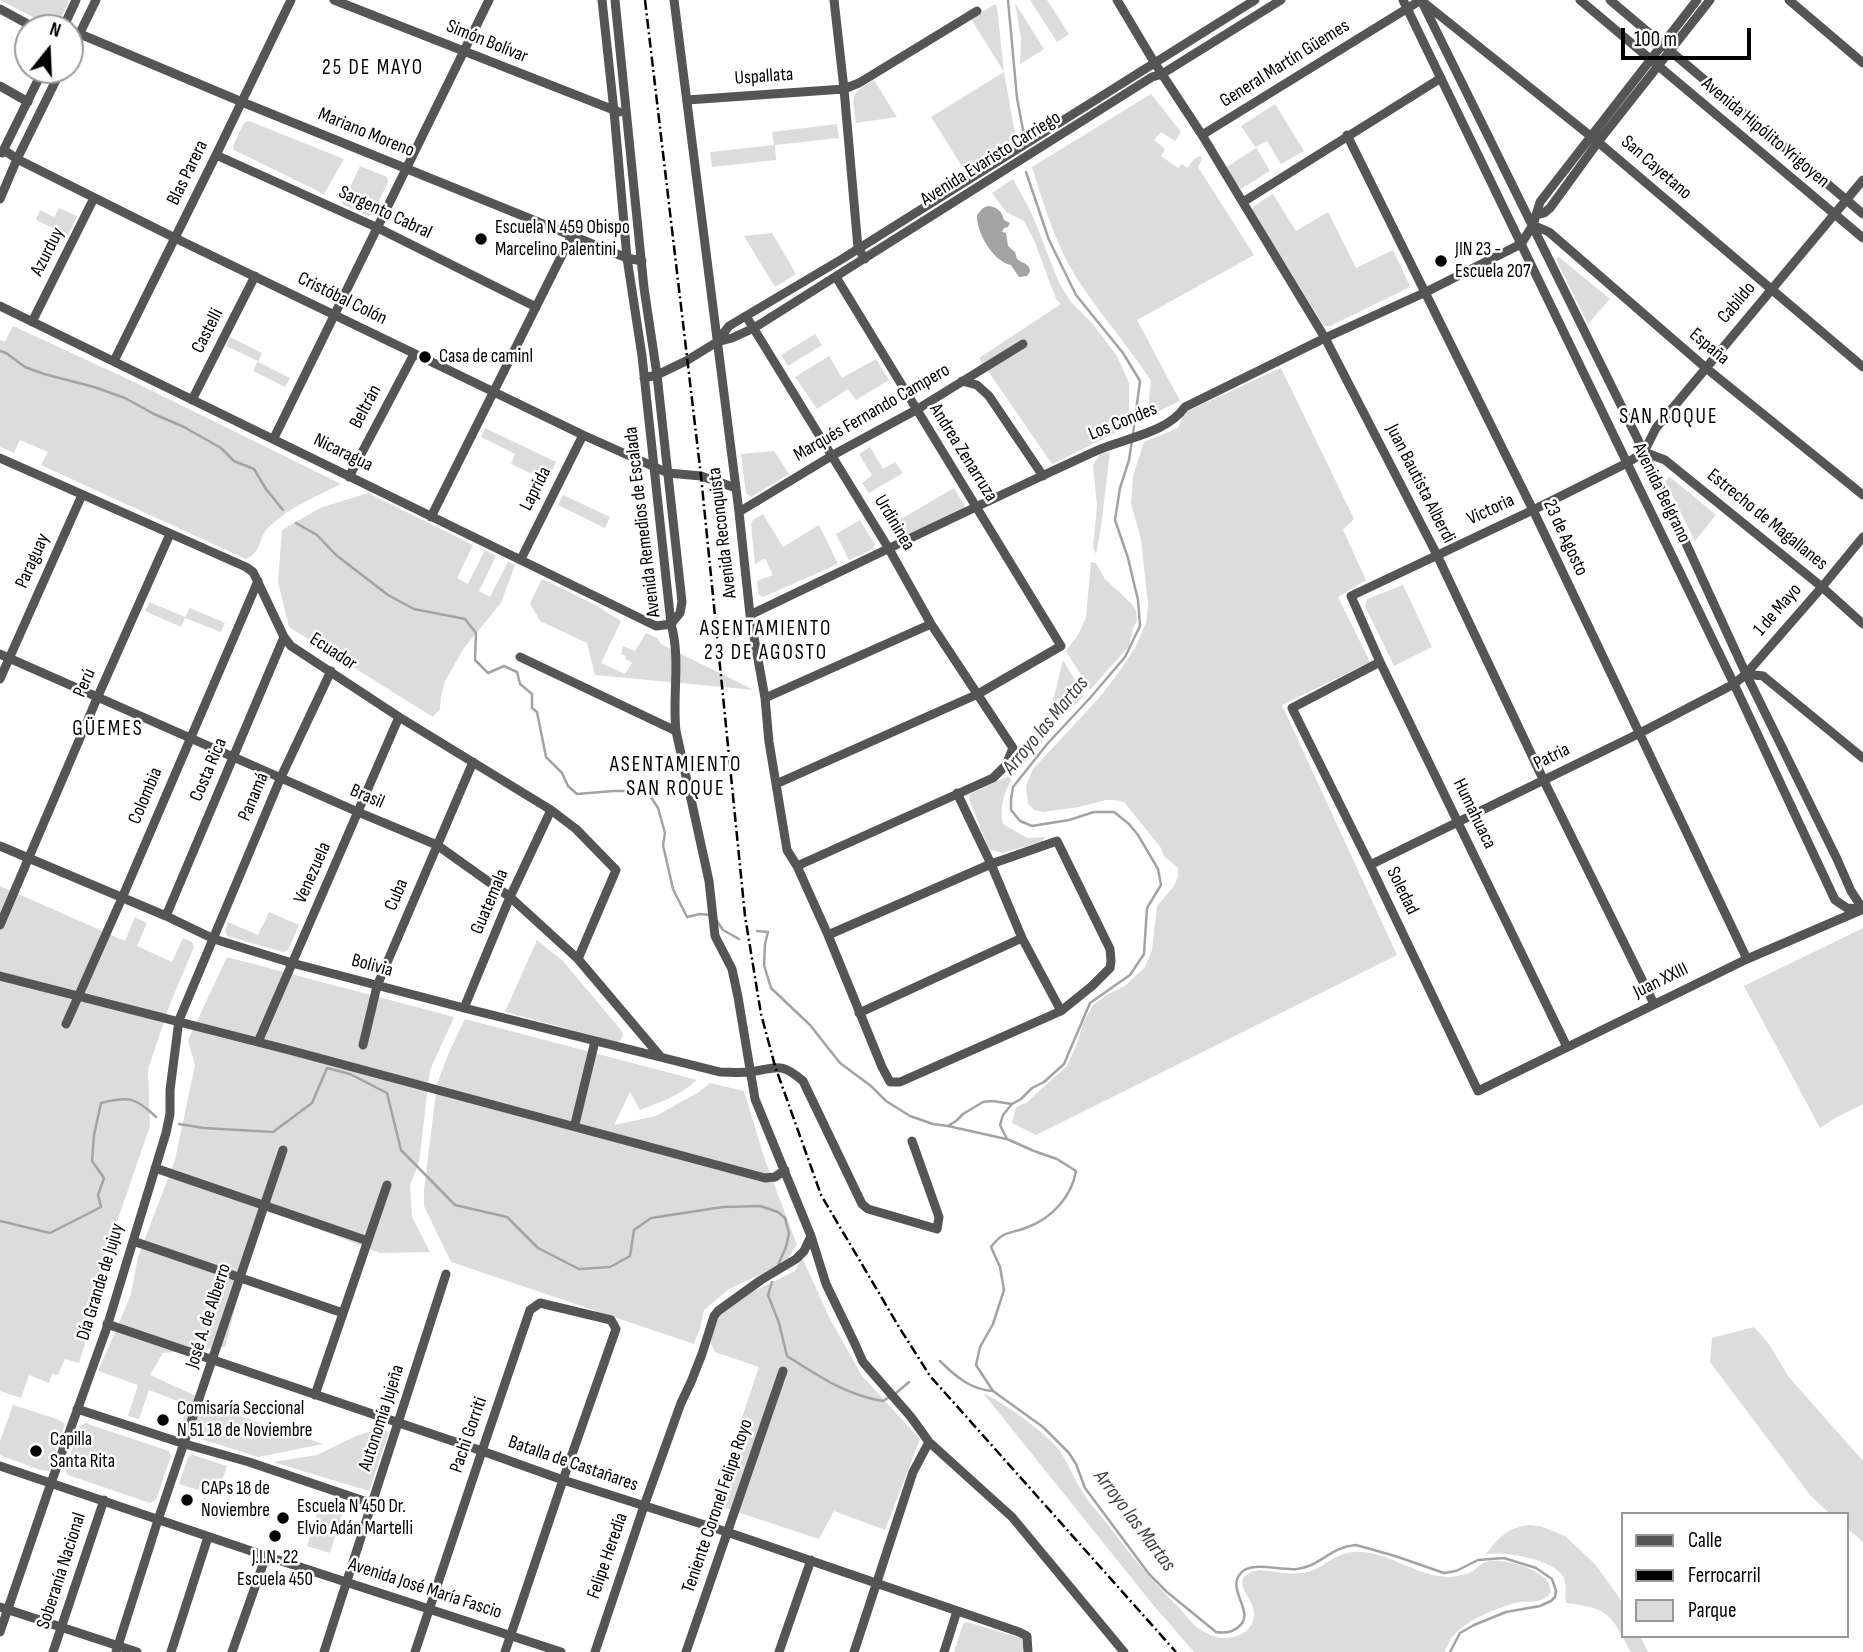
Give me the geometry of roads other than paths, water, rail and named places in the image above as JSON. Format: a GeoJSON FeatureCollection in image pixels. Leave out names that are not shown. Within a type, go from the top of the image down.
{"type":"FeatureCollection","features":[{"type":"Feature","properties":{"kind":"street"},"geometry":{"type":"LineString","coordinates":[[84,24],[96,0]]}},
{"type":"Feature","properties":{"kind":"street","name":"Blas Parera"},"geometry":{"type":"LineString","coordinates":[[114,361],[290,0]]}},
{"type":"Feature","properties":{"kind":"street","name":"Simón Bolívar"},"geometry":{"type":"LineString","coordinates":[[334,0],[614,111],[628,114]]}},
{"type":"Feature","properties":{"kind":"street"},"geometry":{"type":"LineString","coordinates":[[274,438],[489,0]]}},
{"type":"Feature","properties":{"kind":"street","name":"Avenida Reconquista"},"geometry":{"type":"LineString","coordinates":[[674,0],[750,615],[787,850],[828,935],[890,1082],[900,1082],[1061,1011]]}},
{"type":"Feature","properties":{"kind":"street"},"geometry":{"type":"LineString","coordinates":[[834,0],[859,248],[865,259]]}},
{"type":"Feature","properties":{"kind":"street","name":"Juan Bautista Alberdi"},"geometry":{"type":"LineString","coordinates":[[1117,0],[1325,338],[1437,555],[1654,1004]]}},
{"type":"Feature","properties":{"kind":"street","name":"Avenida Evaristo Carriego"},"geometry":{"type":"LineString","coordinates":[[717,342],[729,327],[746,316],[1255,0]]}},
{"type":"Feature","properties":{"kind":"street","name":"Avenida Evaristo Carriego"},"geometry":{"type":"LineString","coordinates":[[644,378],[657,375],[717,342],[754,328],[1152,77],[1162,74],[1280,0]]}},
{"type":"Feature","properties":{"kind":"street","name":"Avenida Belgrano"},"geometry":{"type":"LineString","coordinates":[[1403,0],[1734,684],[1835,900],[1847,908],[1863,909]]}},
{"type":"Feature","properties":{"kind":"street","name":"Avenida Belgrano"},"geometry":{"type":"LineString","coordinates":[[1421,0],[1644,452],[1746,674],[1851,891],[1863,909]]}},
{"type":"Feature","properties":{"kind":"street","name":"General Martín Güemes"},"geometry":{"type":"LineString","coordinates":[[1202,135],[1421,0]]}},
{"type":"Feature","properties":{"kind":"street","name":"San Cayetano"},"geometry":{"type":"LineString","coordinates":[[1421,0],[1595,139],[1863,367]]}},
{"type":"Feature","properties":{"kind":"street","name":"Avenida Hipólito Yrigoyen"},"geometry":{"type":"LineString","coordinates":[[1580,0],[1863,238]]}},
{"type":"Feature","properties":{"kind":"street","name":"Avenida Hipólito Yrigoyen"},"geometry":{"type":"LineString","coordinates":[[1610,0],[1863,214]]}},
{"type":"Feature","properties":{"kind":"street"},"geometry":{"type":"LineString","coordinates":[[1667,47],[1697,0]]}},
{"type":"Feature","properties":{"kind":"street"},"geometry":{"type":"LineString","coordinates":[[1521,244],[1536,215],[1550,208],[1595,139],[1654,62],[1710,0]]}},
{"type":"Feature","properties":{"kind":"street"},"geometry":{"type":"LineString","coordinates":[[1789,0],[1863,63]]}},
{"type":"Feature","properties":{"kind":"street"},"geometry":{"type":"LineString","coordinates":[[600,1],[616,3]]}},
{"type":"Feature","properties":{"kind":"street","name":"Avenida Remedios de Escalada"},"geometry":{"type":"LineString","coordinates":[[600,1],[670,624]]}},
{"type":"Feature","properties":{"kind":"street","name":"Avenida Remedios de Escalada"},"geometry":{"type":"LineString","coordinates":[[616,3],[642,261],[682,601],[680,613],[670,624]]}},
{"type":"Feature","properties":{"kind":"street"},"geometry":{"type":"LineString","coordinates":[[844,89],[859,83],[977,11]]}},
{"type":"Feature","properties":{"kind":"street","name":"Mariano Moreno"},"geometry":{"type":"LineString","coordinates":[[84,36],[627,258],[642,261]]}},
{"type":"Feature","properties":{"kind":"street"},"geometry":{"type":"LineString","coordinates":[[1243,202],[1441,78]]}},
{"type":"Feature","properties":{"kind":"street"},"geometry":{"type":"LineString","coordinates":[[2,152],[36,84]]}},
{"type":"Feature","properties":{"kind":"street"},"geometry":{"type":"LineString","coordinates":[[0,199],[54,84]]}},
{"type":"Feature","properties":{"kind":"street"},"geometry":{"type":"LineString","coordinates":[[0,86],[28,102]]}},
{"type":"Feature","properties":{"kind":"street","name":"Uspallata"},"geometry":{"type":"LineString","coordinates":[[687,100],[844,89]]}},
{"type":"Feature","properties":{"kind":"street","name":"23 de Agosto"},"geometry":{"type":"LineString","coordinates":[[1347,135],[1533,510],[1747,959]]}},
{"type":"Feature","properties":{"kind":"street","name":"Cristóbal Colón"},"geometry":{"type":"LineString","coordinates":[[2,152],[175,239],[583,435],[668,473],[701,476],[736,488]]}},
{"type":"Feature","properties":{"kind":"street","name":"Sargento Cabral"},"geometry":{"type":"LineString","coordinates":[[216,155],[378,228],[536,307]]}},
{"type":"Feature","properties":{"kind":"street","name":"Cabildo"},"geometry":{"type":"LineString","coordinates":[[1644,452],[1656,428],[1863,180]]}},
{"type":"Feature","properties":{"kind":"street","name":"Azurduy"},"geometry":{"type":"LineString","coordinates":[[32,322],[94,198]]}},
{"type":"Feature","properties":{"kind":"street","name":"España"},"geometry":{"type":"LineString","coordinates":[[1533,225],[1549,232],[1706,368],[1863,495]]}},
{"type":"Feature","properties":{"kind":"street"},"geometry":{"type":"LineString","coordinates":[[431,517],[572,235]]}},
{"type":"Feature","properties":{"kind":"street","name":"Los Condes"},"geometry":{"type":"LineString","coordinates":[[750,615],[1100,449],[1167,425],[1185,407],[1521,244]]}},
{"type":"Feature","properties":{"kind":"street","name":"Castelli"},"geometry":{"type":"LineString","coordinates":[[192,400],[255,276]]}},
{"type":"Feature","properties":{"kind":"street","name":"Andrea Zenarruza"},"geometry":{"type":"LineString","coordinates":[[836,277],[1061,646],[978,694]]}},
{"type":"Feature","properties":{"kind":"street","name":"Nicaragua"},"geometry":{"type":"LineString","coordinates":[[0,306],[656,626],[670,624]]}},
{"type":"Feature","properties":{"kind":"street","name":"Urdininea"},"geometry":{"type":"LineString","coordinates":[[746,316],[889,549],[931,624],[1013,748],[1006,765],[993,778],[957,793]]}},
{"type":"Feature","properties":{"kind":"street","name":"Marqués Fernando Campero"},"geometry":{"type":"LineString","coordinates":[[739,512],[916,410],[1023,344]]}},
{"type":"Feature","properties":{"kind":"street","name":"Beltrán"},"geometry":{"type":"LineString","coordinates":[[349,477],[414,354]]}},
{"type":"Feature","properties":{"kind":"street"},"geometry":{"type":"LineString","coordinates":[[962,381],[978,385],[989,396],[1043,477]]}},
{"type":"Feature","properties":{"kind":"street","name":"Laprida"},"geometry":{"type":"LineString","coordinates":[[521,559],[583,435]]}},
{"type":"Feature","properties":{"kind":"street","name":"Victoria"},"geometry":{"type":"LineString","coordinates":[[1351,596],[1533,510],[1644,452]]}},
{"type":"Feature","properties":{"kind":"street","name":"Estrecho de Magallanes"},"geometry":{"type":"LineString","coordinates":[[1644,452],[1665,460],[1822,587],[1863,624]]}},
{"type":"Feature","properties":{"kind":"street","name":"Ecuador"},"geometry":{"type":"LineString","coordinates":[[0,458],[246,567],[253,572],[284,637],[291,646],[399,717],[551,810],[576,829],[616,870],[578,959]]}},
{"type":"Feature","properties":{"kind":"street","name":"Paraguay"},"geometry":{"type":"LineString","coordinates":[[0,680],[5,656],[82,495]]}},
{"type":"Feature","properties":{"kind":"street","name":"Perú"},"geometry":{"type":"LineString","coordinates":[[0,925],[170,534]]}},
{"type":"Feature","properties":{"kind":"street","name":"1 de Mayo"},"geometry":{"type":"LineString","coordinates":[[1746,674],[1863,537]]}},
{"type":"Feature","properties":{"kind":"street","name":"Colombia"},"geometry":{"type":"LineString","coordinates":[[65,1024],[258,581]]}},
{"type":"Feature","properties":{"kind":"street","name":"Humahuaca"},"geometry":{"type":"LineString","coordinates":[[1351,596],[1380,662],[1567,1046]]}},
{"type":"Feature","properties":{"kind":"street"},"geometry":{"type":"LineString","coordinates":[[670,624],[674,635],[676,731],[709,881],[715,936],[732,969],[755,1099],[811,1236],[826,1284],[863,1362],[929,1442],[1012,1517],[1124,1652]]}},
{"type":"Feature","properties":{"kind":"street"},"geometry":{"type":"LineString","coordinates":[[765,698],[931,624]]}},
{"type":"Feature","properties":{"kind":"street","name":"Costa Rica"},"geometry":{"type":"LineString","coordinates":[[166,916],[284,637]]}},
{"type":"Feature","properties":{"kind":"street","name":"Brasil"},"geometry":{"type":"LineString","coordinates":[[5,656],[358,813],[437,845],[510,897],[578,959],[661,1057]]}},
{"type":"Feature","properties":{"kind":"street"},"geometry":{"type":"LineString","coordinates":[[520,657],[676,731]]}},
{"type":"Feature","properties":{"kind":"street","name":"Soledad"},"geometry":{"type":"LineString","coordinates":[[1380,662],[1292,708],[1478,1091]]}},
{"type":"Feature","properties":{"kind":"street","name":"Panamá"},"geometry":{"type":"LineString","coordinates":[[214,939],[281,777],[331,671]]}},
{"type":"Feature","properties":{"kind":"street"},"geometry":{"type":"LineString","coordinates":[[1746,674],[1763,676],[1863,758]]}},
{"type":"Feature","properties":{"kind":"street","name":"Patria"},"geometry":{"type":"LineString","coordinates":[[1370,865],[1639,734],[1734,684],[1746,674]]}},
{"type":"Feature","properties":{"kind":"street"},"geometry":{"type":"LineString","coordinates":[[776,784],[978,694]]}},
{"type":"Feature","properties":{"kind":"street","name":"Venezuela"},"geometry":{"type":"LineString","coordinates":[[258,1042],[399,717]]}},
{"type":"Feature","properties":{"kind":"street","name":"Cuba"},"geometry":{"type":"LineString","coordinates":[[363,1045],[377,986],[473,762]]}},
{"type":"Feature","properties":{"kind":"street"},"geometry":{"type":"LineString","coordinates":[[797,866],[957,793],[990,864],[1022,938],[1061,1011],[1092,986],[1110,968],[1111,961],[1110,948],[1057,841],[990,864],[828,935]]}},
{"type":"Feature","properties":{"kind":"street","name":"Guatemala"},"geometry":{"type":"LineString","coordinates":[[464,1008],[510,897],[551,810]]}},
{"type":"Feature","properties":{"kind":"street","name":"Bolivia"},"geometry":{"type":"LineString","coordinates":[[0,846],[214,939],[292,963],[720,1072],[751,1072],[775,1066],[794,1074],[803,1082],[862,1204],[868,1209],[937,1229],[939,1217],[912,1141]]}},
{"type":"Feature","properties":{"kind":"street","name":"Juan XXIII"},"geometry":{"type":"LineString","coordinates":[[1478,1091],[1747,959],[1863,909]]}},
{"type":"Feature","properties":{"kind":"street"},"geometry":{"type":"LineString","coordinates":[[859,1013],[1022,938]]}},
{"type":"Feature","properties":{"kind":"street","name":"Día Grande de Jujuy"},"geometry":{"type":"LineString","coordinates":[[0,1632],[4,1608],[107,1324],[133,1241],[170,1114],[178,1022],[214,939]]}},
{"type":"Feature","properties":{"kind":"street"},"geometry":{"type":"LineString","coordinates":[[0,976],[765,1178],[775,1177],[785,1170]]}},
{"type":"Feature","properties":{"kind":"street"},"geometry":{"type":"LineString","coordinates":[[575,1124],[595,1041]]}},
{"type":"Feature","properties":{"kind":"street","name":"José A. de Alberro"},"geometry":{"type":"LineString","coordinates":[[117,1648],[283,1150]]}},
{"type":"Feature","properties":{"kind":"street"},"geometry":{"type":"LineString","coordinates":[[155,1168],[368,1241]]}},
{"type":"Feature","properties":{"kind":"street"},"geometry":{"type":"LineString","coordinates":[[315,1395],[387,1185]]}},
{"type":"Feature","properties":{"kind":"street","name":"Felipe Heredia"},"geometry":{"type":"LineString","coordinates":[[595,1652],[644,1506],[702,1354],[713,1315],[761,1280],[796,1259],[804,1251],[811,1236]]}},
{"type":"Feature","properties":{"kind":"street"},"geometry":{"type":"LineString","coordinates":[[133,1241],[343,1313]]}},
{"type":"Feature","properties":{"kind":"street","name":"Autonomía Jujeña"},"geometry":{"type":"LineString","coordinates":[[324,1652],[446,1274]]}},
{"type":"Feature","properties":{"kind":"street","name":"Pachi Gorriti"},"geometry":{"type":"LineString","coordinates":[[415,1652],[530,1310],[540,1303],[611,1320],[616,1329],[563,1480]]}},
{"type":"Feature","properties":{"kind":"street","name":"Batalla de Castañares"},"geometry":{"type":"LineString","coordinates":[[107,1324],[957,1611],[1027,1636],[1028,1652]]}},
{"type":"Feature","properties":{"kind":"street","name":"Teniente Coronel Felipe Royo"},"geometry":{"type":"LineString","coordinates":[[686,1652],[783,1371]]}},
{"type":"Feature","properties":{"kind":"street"},"geometry":{"type":"LineString","coordinates":[[77,1409],[373,1504]]}},
{"type":"Feature","properties":{"kind":"street"},"geometry":{"type":"LineString","coordinates":[[854,1652],[914,1472],[929,1442]]}},
{"type":"Feature","properties":{"kind":"street","name":"Avenida José María Fascio"},"geometry":{"type":"LineString","coordinates":[[0,1466],[561,1652]]}},
{"type":"Feature","properties":{"kind":"street"},"geometry":{"type":"LineString","coordinates":[[505,1652],[563,1480]]}},
{"type":"Feature","properties":{"kind":"street","name":"Soberanía Nacional"},"geometry":{"type":"LineString","coordinates":[[53,1652],[104,1500]]}},
{"type":"Feature","properties":{"kind":"street"},"geometry":{"type":"LineString","coordinates":[[171,1652],[208,1537]]}},
{"type":"Feature","properties":{"kind":"street"},"geometry":{"type":"LineString","coordinates":[[232,1652],[266,1556]]}},
{"type":"Feature","properties":{"kind":"street"},"geometry":{"type":"LineString","coordinates":[[779,1652],[811,1560]]}},
{"type":"Feature","properties":{"kind":"street"},"geometry":{"type":"LineString","coordinates":[[4,1608],[117,1648],[137,1652]]}},
{"type":"Feature","properties":{"kind":"street"},"geometry":{"type":"LineString","coordinates":[[944,1652],[957,1611]]}},
{"type":"Feature","properties":{"kind":"waterway","name":"Arroyo las Martas"},"geometry":{"type":"LineString","coordinates":[[1008,0],[1017,98],[1023,130]]}},
{"type":"Feature","properties":{"kind":"waterway","name":"Arroyo las Martas"},"geometry":{"type":"LineString","coordinates":[[1026,172],[1049,240],[1076,295],[1123,353],[1140,381],[1133,434]]}},
{"type":"Feature","properties":{"kind":"waterway"},"geometry":{"type":"LineString","coordinates":[[0,351],[25,367],[125,398],[184,427],[221,448],[234,461],[254,469],[283,510]]}},
{"type":"Feature","properties":{"kind":"waterway","name":"Arroyo las Martas"},"geometry":{"type":"LineString","coordinates":[[1132,440],[1115,520],[1138,600],[1140,626],[1125,657],[1048,743],[1013,787],[1011,810],[1020,821],[1032,826],[1069,820],[1094,812],[1114,812],[1138,835],[1158,869],[1161,885],[1147,908],[1144,954],[1130,975],[1090,1003],[1064,1064],[1012,1104],[1003,1115],[1000,1125],[1007,1139],[1057,1159],[1076,1171],[1070,1189],[1053,1212],[1037,1223],[1004,1235],[991,1247],[1000,1267],[1004,1290],[993,1324],[980,1347],[976,1365],[993,1391],[1043,1427],[1069,1453],[1085,1488],[1149,1574],[1216,1632],[1232,1631],[1243,1622],[1237,1581],[1245,1570],[1258,1567],[1297,1569],[1312,1565],[1347,1546],[1356,1545],[1444,1573],[1456,1571],[1478,1560],[1504,1558],[1536,1568],[1552,1579],[1556,1591],[1551,1601],[1540,1606],[1506,1612],[1474,1625],[1460,1633],[1450,1652]]}},
{"type":"Feature","properties":{"kind":"waterway"},"geometry":{"type":"LineString","coordinates":[[296,523],[317,535],[336,555],[388,595],[414,609],[465,619],[476,633],[475,660],[488,673],[504,666],[517,672],[520,684],[532,694],[532,708],[537,712],[546,757],[577,794],[647,791],[658,808],[665,833],[663,845],[673,889],[687,917],[710,915]]}},
{"type":"Feature","properties":{"kind":"waterway"},"geometry":{"type":"LineString","coordinates":[[717,921],[723,930],[739,939]]}},
{"type":"Feature","properties":{"kind":"waterway"},"geometry":{"type":"LineString","coordinates":[[757,931],[768,932],[764,965],[771,988],[810,1025],[840,1063],[886,1101],[910,1116],[948,1126],[983,1102],[1012,1104]]}},
{"type":"Feature","properties":{"kind":"waterway"},"geometry":{"type":"LineString","coordinates":[[179,1124],[273,1132],[312,1103],[327,1068],[350,1074],[387,1093],[401,1150],[455,1205],[507,1217],[538,1248],[579,1269],[610,1267],[630,1256],[634,1230],[651,1218],[723,1207],[760,1206],[778,1212],[785,1218],[789,1233],[778,1265]]}},
{"type":"Feature","properties":{"kind":"waterway"},"geometry":{"type":"LineString","coordinates":[[0,1221],[50,1233],[101,1207],[98,1195],[104,1178],[92,1161],[101,1103],[118,1099],[131,1100],[143,1105],[156,1117]]}},
{"type":"Feature","properties":{"kind":"waterway"},"geometry":{"type":"LineString","coordinates":[[948,1126],[1006,1139]]}},
{"type":"Feature","properties":{"kind":"waterway"},"geometry":{"type":"LineString","coordinates":[[772,1282],[768,1295],[779,1323],[787,1356],[857,1395],[883,1401],[889,1397]]}},
{"type":"Feature","properties":{"kind":"waterway"},"geometry":{"type":"LineString","coordinates":[[940,1361],[971,1385],[993,1391]]}},
{"type":"Feature","properties":{"kind":"waterway"},"geometry":{"type":"LineString","coordinates":[[895,1394],[909,1382]]}},
{"type":"Feature","properties":{"kind":"railway"},"geometry":{"type":"LineString","coordinates":[[645,0],[701,476],[745,916],[761,1014],[775,1066],[821,1195],[930,1376],[1176,1652]]}},
{"type":"Feature","properties":{"kind":"place","name":"Escuela N 459 Obispo Marcelino Palentini"},"geometry":{"type":"Point","coordinates":[481,239]}},
{"type":"Feature","properties":{"kind":"place","name":"JIN 23 - Escuela 207"},"geometry":{"type":"Point","coordinates":[1441,261]}},
{"type":"Feature","properties":{"kind":"place","name":"Casa de caminl"},"geometry":{"type":"Point","coordinates":[425,357]}},
{"type":"Feature","properties":{"kind":"place","name":"Comisaría Seccional N 51 18 de Noviembre"},"geometry":{"type":"Point","coordinates":[163,1420]}},
{"type":"Feature","properties":{"kind":"place","name":"Capilla Santa Rita"},"geometry":{"type":"Point","coordinates":[36,1451]}},
{"type":"Feature","properties":{"kind":"place","name":"CAPs 18 de Noviembre"},"geometry":{"type":"Point","coordinates":[187,1500]}},
{"type":"Feature","properties":{"kind":"place","name":"Escuela N 450 Dr. Elvio Adán Martelli"},"geometry":{"type":"Point","coordinates":[283,1518]}},
{"type":"Feature","properties":{"kind":"place","name":"J.I.N. 22 Escuela 450"},"geometry":{"type":"Point","coordinates":[275,1536]}},
{"type":"Feature","properties":{"kind":"district","name":"25 DE MAYO"},"geometry":{"type":"Point","coordinates":[373,69]}},
{"type":"Feature","properties":{"kind":"district","name":"SAN ROQUE"},"geometry":{"type":"Point","coordinates":[1669,418]}},
{"type":"Feature","properties":{"kind":"district","name":"ASENTAMIENTO 23 DE AGOSTO"},"geometry":{"type":"Point","coordinates":[766,642]}},
{"type":"Feature","properties":{"kind":"district","name":"GÜEMES"},"geometry":{"type":"Point","coordinates":[108,730]}},
{"type":"Feature","properties":{"kind":"district","name":"ASENTAMIENTO SAN ROQUE"},"geometry":{"type":"Point","coordinates":[676,778]}}]}
